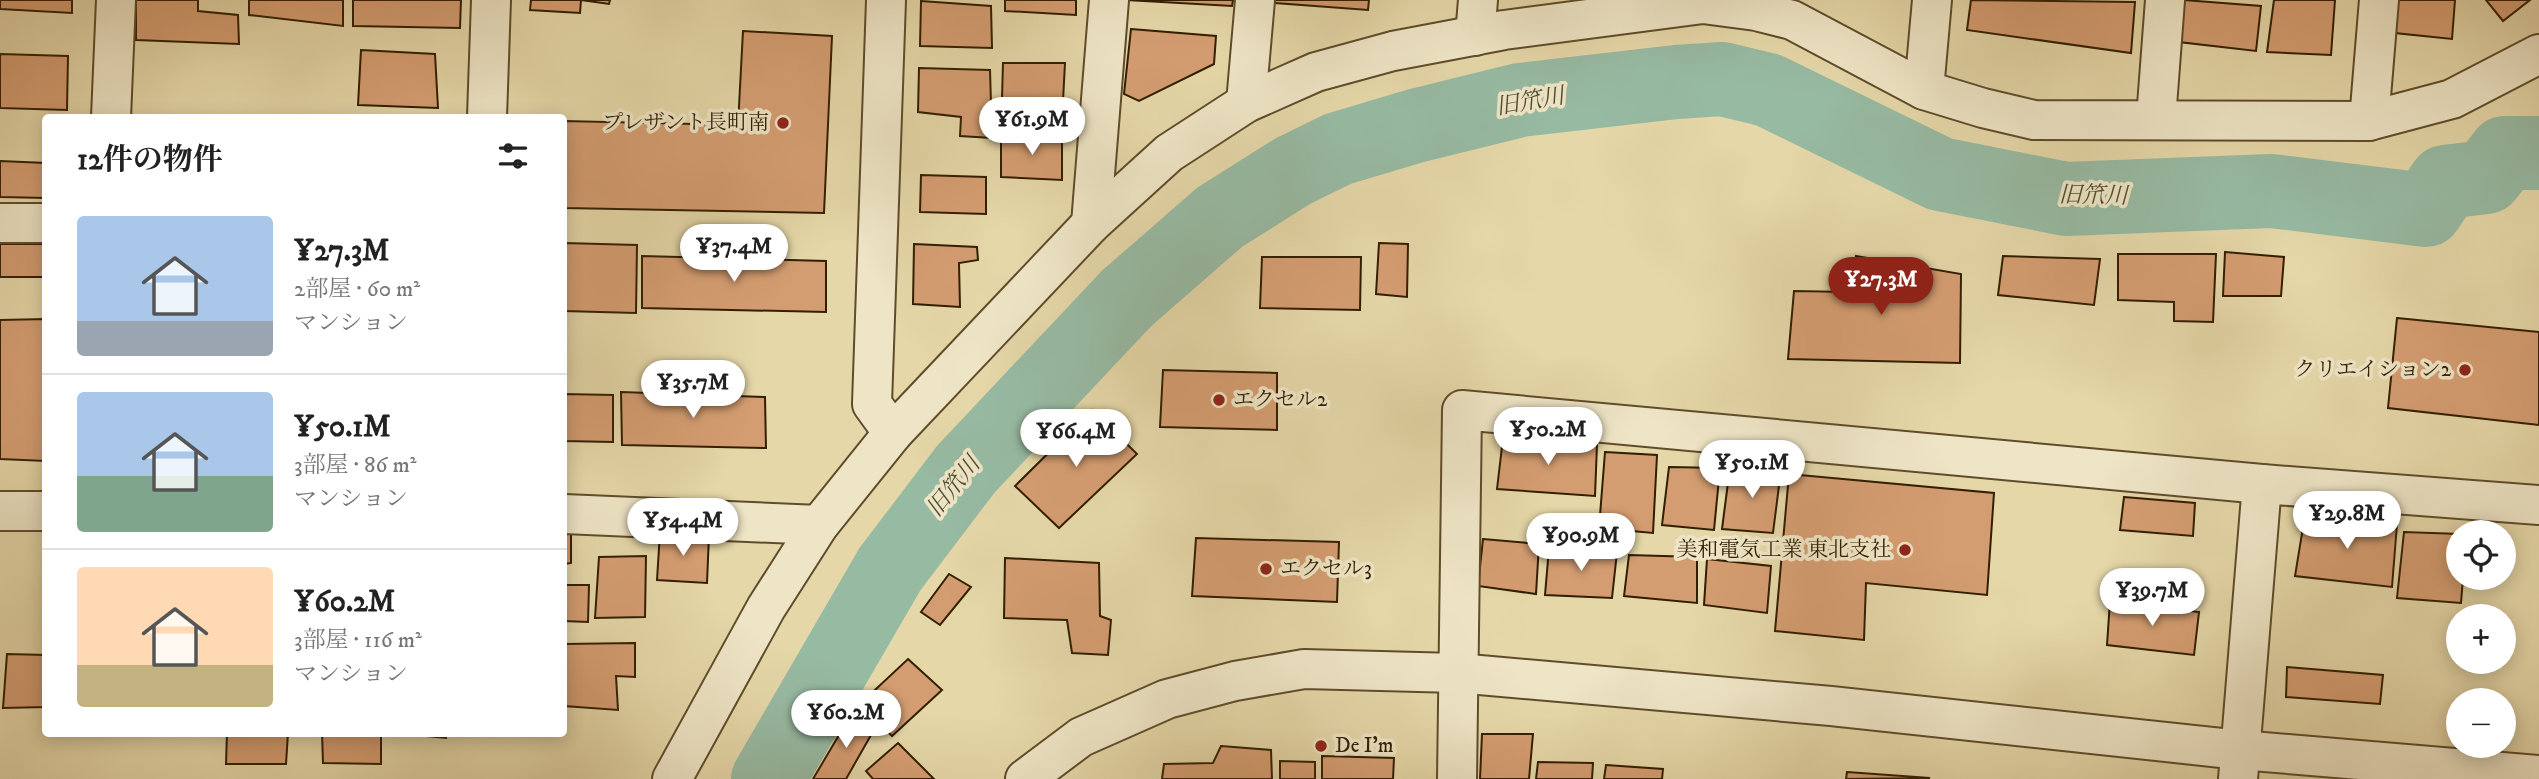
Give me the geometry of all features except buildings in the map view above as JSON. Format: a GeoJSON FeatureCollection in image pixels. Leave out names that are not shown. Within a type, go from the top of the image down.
{"type":"FeatureCollection","features":[{"type":"Feature","properties":{"kind":"street"},"geometry":{"type":"LineString","coordinates":[[111,114],[116,0]]}},
{"type":"Feature","properties":{"kind":"street"},"geometry":{"type":"LineString","coordinates":[[487,114],[491,0]]}},
{"type":"Feature","properties":{"kind":"street"},"geometry":{"type":"LineString","coordinates":[[886,0],[872,404],[893,433]]}},
{"type":"Feature","properties":{"kind":"street"},"geometry":{"type":"LineString","coordinates":[[1091,223],[1108,0]]}},
{"type":"Feature","properties":{"kind":"street"},"geometry":{"type":"LineString","coordinates":[[1246,103],[1255,0]]}},
{"type":"Feature","properties":{"kind":"street"},"geometry":{"type":"LineString","coordinates":[[1924,90],[1932,0]]}},
{"type":"Feature","properties":{"kind":"street"},"geometry":{"type":"LineString","coordinates":[[2156,119],[2165,0]]}},
{"type":"Feature","properties":{"kind":"street"},"geometry":{"type":"LineString","coordinates":[[2369,121],[2379,0]]}},
{"type":"Feature","properties":{"kind":"street"},"geometry":{"type":"LineString","coordinates":[[672,779],[766,608],[818,525],[893,433],[1091,223],[1169,153],[1246,103],[1317,72],[1393,51],[1476,18],[1517,28],[1703,2],[1792,20],[1924,90],[2034,121],[2369,121],[2452,99],[2539,54]]}},
{"type":"Feature","properties":{"kind":"street"},"geometry":{"type":"LineString","coordinates":[[0,223],[42,223]]}},
{"type":"Feature","properties":{"kind":"street"},"geometry":{"type":"LineString","coordinates":[[1457,779],[1462,410],[2262,484],[2539,505]]}},
{"type":"Feature","properties":{"kind":"street"},"geometry":{"type":"LineString","coordinates":[[2239,764],[2262,484]]}},
{"type":"Feature","properties":{"kind":"street"},"geometry":{"type":"LineString","coordinates":[[0,511],[42,511]]}},
{"type":"Feature","properties":{"kind":"street"},"geometry":{"type":"LineString","coordinates":[[567,514],[818,525]]}},
{"type":"Feature","properties":{"kind":"street"},"geometry":{"type":"LineString","coordinates":[[1026,779],[1081,737],[1167,699],[1269,673],[1304,668],[1457,673],[1831,706],[2239,764],[2539,775]]}},
{"type":"Feature","properties":{"kind":"waterway","name":"旧笊川"},"geometry":{"type":"LineString","coordinates":[[768,779],[890,569],[966,469],[1127,298],[1220,217],[1293,171],[1338,149],[1415,126],[1520,100],[1722,79],[1768,90],[1940,174],[2066,199],[2271,191],[2426,210],[2445,182],[2486,177],[2505,153],[2539,153]]}},
{"type":"Feature","properties":{"kind":"place","name":"プレザント長町南"},"geometry":{"type":"Point","coordinates":[783,123]}},
{"type":"Feature","properties":{"kind":"place","name":"クリエイション2"},"geometry":{"type":"Point","coordinates":[2465,370]}},
{"type":"Feature","properties":{"kind":"place","name":"エクセル2"},"geometry":{"type":"Point","coordinates":[1219,400]}},
{"type":"Feature","properties":{"kind":"place","name":"美和電気工業 東北支社"},"geometry":{"type":"Point","coordinates":[1905,550]}},
{"type":"Feature","properties":{"kind":"place","name":"エクセル3"},"geometry":{"type":"Point","coordinates":[1266,569]}},
{"type":"Feature","properties":{"kind":"place","name":"De I'm"},"geometry":{"type":"Point","coordinates":[1321,746]}}]}
